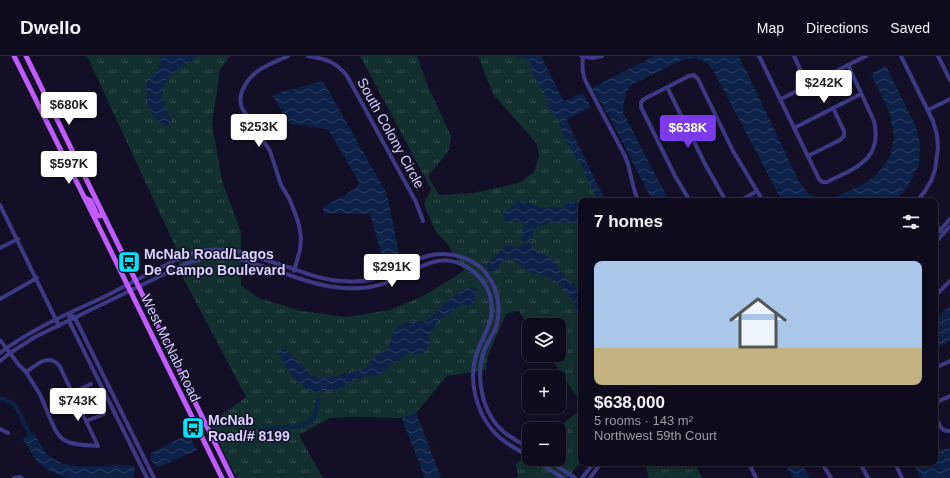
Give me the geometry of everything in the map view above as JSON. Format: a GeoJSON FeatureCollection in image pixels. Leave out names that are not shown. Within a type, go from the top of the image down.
{"type":"FeatureCollection","features":[{"type":"Feature","properties":{"kind":"main road","name":"West McNab Road"},"geometry":{"type":"LineString","coordinates":[[14,56],[222,478]]}},
{"type":"Feature","properties":{"kind":"main road","name":"West McNab Road"},"geometry":{"type":"LineString","coordinates":[[26,56],[232,478]]}},
{"type":"Feature","properties":{"kind":"main road"},"geometry":{"type":"LineString","coordinates":[[84,198],[90,201],[97,215],[103,215]]}},
{"type":"Feature","properties":{"kind":"street"},"geometry":{"type":"LineString","coordinates":[[288,56],[254,73],[247,81],[241,92],[240,103],[270,151],[281,185],[289,198],[299,225],[300,250],[293,276]]}},
{"type":"Feature","properties":{"kind":"street","name":"South Colony Circle"},"geometry":{"type":"LineString","coordinates":[[308,56],[334,63],[340,67],[347,76],[415,200],[423,221]]}},
{"type":"Feature","properties":{"kind":"street"},"geometry":{"type":"LineString","coordinates":[[602,56],[593,58],[582,56],[583,77],[625,156],[637,198]]}},
{"type":"Feature","properties":{"kind":"street"},"geometry":{"type":"LineString","coordinates":[[759,56],[819,179],[822,182],[828,182],[864,162],[871,154],[874,145],[876,130],[874,121],[848,66]]}},
{"type":"Feature","properties":{"kind":"street"},"geometry":{"type":"LineString","coordinates":[[795,56],[808,86]]}},
{"type":"Feature","properties":{"kind":"street"},"geometry":{"type":"LineString","coordinates":[[781,100],[866,56]]}},
{"type":"Feature","properties":{"kind":"street"},"geometry":{"type":"LineString","coordinates":[[901,56],[928,110],[937,135],[938,148],[935,170],[931,181],[919,198]]}},
{"type":"Feature","properties":{"kind":"street"},"geometry":{"type":"LineString","coordinates":[[938,56],[950,80]]}},
{"type":"Feature","properties":{"kind":"street"},"geometry":{"type":"LineString","coordinates":[[688,198],[641,107],[641,102],[644,98],[694,75],[698,79],[733,151],[761,198]]}},
{"type":"Feature","properties":{"kind":"street"},"geometry":{"type":"LineString","coordinates":[[667,87],[704,164],[724,198]]}},
{"type":"Feature","properties":{"kind":"street"},"geometry":{"type":"LineString","coordinates":[[794,128],[861,94]]}},
{"type":"Feature","properties":{"kind":"street"},"geometry":{"type":"LineString","coordinates":[[928,110],[950,99]]}},
{"type":"Feature","properties":{"kind":"street"},"geometry":{"type":"LineString","coordinates":[[808,156],[840,140],[844,136],[844,132],[833,108]]}},
{"type":"Feature","properties":{"kind":"street"},"geometry":{"type":"LineString","coordinates":[[745,198],[757,191]]}},
{"type":"Feature","properties":{"kind":"street"},"geometry":{"type":"LineString","coordinates":[[0,204],[59,326]]}},
{"type":"Feature","properties":{"kind":"street"},"geometry":{"type":"LineString","coordinates":[[938,238],[950,219]]}},
{"type":"Feature","properties":{"kind":"street"},"geometry":{"type":"LineString","coordinates":[[938,234],[950,226]]}},
{"type":"Feature","properties":{"kind":"street"},"geometry":{"type":"LineString","coordinates":[[938,228],[942,231]]}},
{"type":"Feature","properties":{"kind":"street"},"geometry":{"type":"LineString","coordinates":[[0,248],[18,239]]}},
{"type":"Feature","properties":{"kind":"street"},"geometry":{"type":"LineString","coordinates":[[0,353],[33,331],[194,252],[220,249],[242,252],[330,280],[344,281],[358,281],[375,278],[429,255],[447,253],[471,260],[489,277],[495,289],[499,302],[499,316],[492,337],[484,350],[481,362],[480,386],[483,400],[495,422],[503,431],[522,443]]}},
{"type":"Feature","properties":{"kind":"street"},"geometry":{"type":"LineString","coordinates":[[429,255],[438,261]]}},
{"type":"Feature","properties":{"kind":"street"},"geometry":{"type":"LineString","coordinates":[[0,361],[36,337],[138,286],[185,264],[208,257],[221,256],[243,259],[293,276],[328,286],[343,288],[359,288],[378,285],[433,261],[456,262],[466,266],[483,280],[489,292],[492,304],[490,324],[475,360],[473,374],[477,403],[482,415],[498,436],[522,453]]}},
{"type":"Feature","properties":{"kind":"street"},"geometry":{"type":"LineString","coordinates":[[264,266],[266,260]]}},
{"type":"Feature","properties":{"kind":"street"},"geometry":{"type":"LineString","coordinates":[[0,299],[37,278]]}},
{"type":"Feature","properties":{"kind":"street"},"geometry":{"type":"LineString","coordinates":[[938,293],[950,281]]}},
{"type":"Feature","properties":{"kind":"street"},"geometry":{"type":"LineString","coordinates":[[70,313],[75,318],[154,478]]}},
{"type":"Feature","properties":{"kind":"street"},"geometry":{"type":"LineString","coordinates":[[70,313],[69,321],[146,478]]}},
{"type":"Feature","properties":{"kind":"street"},"geometry":{"type":"LineString","coordinates":[[0,340],[18,365],[26,372],[40,393],[51,420],[60,436],[64,440],[81,446],[98,446],[59,365],[55,361],[47,360],[41,362],[26,372]]}},
{"type":"Feature","properties":{"kind":"street"},"geometry":{"type":"LineString","coordinates":[[938,367],[950,361]]}},
{"type":"Feature","properties":{"kind":"street"},"geometry":{"type":"LineString","coordinates":[[72,393],[91,384]]}},
{"type":"Feature","properties":{"kind":"street"},"geometry":{"type":"LineString","coordinates":[[938,402],[950,396]]}},
{"type":"Feature","properties":{"kind":"street"},"geometry":{"type":"LineString","coordinates":[[86,421],[104,414]]}},
{"type":"Feature","properties":{"kind":"street"},"geometry":{"type":"LineString","coordinates":[[938,422],[941,429],[948,431]]}},
{"type":"Feature","properties":{"kind":"street"},"geometry":{"type":"LineString","coordinates":[[0,429],[8,433]]}},
{"type":"Feature","properties":{"kind":"street"},"geometry":{"type":"LineString","coordinates":[[544,466],[563,478]]}},
{"type":"Feature","properties":{"kind":"street"},"geometry":{"type":"LineString","coordinates":[[557,466],[575,478]]}},
{"type":"Feature","properties":{"kind":"street"},"geometry":{"type":"LineString","coordinates":[[582,478],[592,466]]}},
{"type":"Feature","properties":{"kind":"street"},"geometry":{"type":"LineString","coordinates":[[590,478],[600,466]]}},
{"type":"Feature","properties":{"kind":"street"},"geometry":{"type":"LineString","coordinates":[[750,466],[756,478]]}},
{"type":"Feature","properties":{"kind":"street"},"geometry":{"type":"LineString","coordinates":[[824,466],[831,478]]}},
{"type":"Feature","properties":{"kind":"street"},"geometry":{"type":"LineString","coordinates":[[862,466],[868,478]]}},
{"type":"Feature","properties":{"kind":"street"},"geometry":{"type":"LineString","coordinates":[[896,466],[902,478]]}},
{"type":"Feature","properties":{"kind":"street"},"geometry":{"type":"LineString","coordinates":[[14,478],[22,478]]}},
{"type":"Feature","properties":{"kind":"green space"},"geometry":{"type":"Polygon","coordinates":[[[87,56],[230,56],[220,70],[212,124],[222,181],[241,232],[241,285],[259,298],[301,311],[347,317],[390,310],[423,296],[464,271],[449,246],[435,230],[424,204],[431,189],[360,56],[417,56],[427,84],[451,136],[449,150],[428,176],[439,195],[473,193],[519,183],[534,172],[539,156],[537,144],[493,94],[478,56],[541,56],[566,119],[604,198],[578,198],[578,398],[566,380],[566,370],[559,370],[554,362],[566,362],[566,318],[524,318],[519,311],[506,314],[488,355],[486,370],[447,376],[416,413],[441,478],[425,478],[402,418],[356,417],[330,418],[299,435],[323,478],[237,478],[209,424],[246,397],[180,272],[176,248],[87,56]]]}},
{"type":"Feature","properties":{"kind":"green space"},"geometry":{"type":"Polygon","coordinates":[[[578,412],[578,465],[567,478],[518,478],[516,464],[522,459],[522,466],[566,466],[565,422],[578,412]]]}},
{"type":"Feature","properties":{"kind":"green space"},"geometry":{"type":"Polygon","coordinates":[[[646,466],[696,466],[702,478],[649,478],[646,466]]]}},
{"type":"Feature","properties":{"kind":"water"},"geometry":{"type":"Polygon","coordinates":[[[160,56],[198,56],[169,76],[164,86],[162,99],[171,121],[169,125],[164,126],[150,112],[147,100],[146,84],[158,69],[160,56]]]}},
{"type":"Feature","properties":{"kind":"water"},"geometry":{"type":"Polygon","coordinates":[[[516,56],[541,56],[563,100],[570,100],[576,95],[583,93],[591,107],[566,120],[604,198],[597,198],[582,166],[565,140],[558,118],[547,106],[548,100],[531,71],[530,63],[527,59],[516,56]]]}},
{"type":"Feature","properties":{"kind":"water"},"geometry":{"type":"Polygon","coordinates":[[[654,56],[739,56],[800,183],[811,195],[816,198],[780,198],[713,70],[707,63],[695,58],[682,60],[633,84],[626,92],[623,112],[667,198],[651,198],[608,115],[592,88],[654,56]]]}},
{"type":"Feature","properties":{"kind":"water"},"geometry":{"type":"Polygon","coordinates":[[[886,66],[915,125],[920,143],[919,165],[908,186],[898,198],[834,198],[864,184],[878,173],[890,157],[894,137],[890,114],[871,74],[886,66]]]}},
{"type":"Feature","properties":{"kind":"water"},"geometry":{"type":"Polygon","coordinates":[[[323,81],[387,194],[400,259],[385,267],[370,214],[324,213],[323,207],[355,189],[359,182],[328,129],[290,124],[272,95],[323,81]]]}},
{"type":"Feature","properties":{"kind":"water"},"geometry":{"type":"Polygon","coordinates":[[[571,200],[575,202],[578,205],[578,223],[562,222],[540,225],[535,228],[533,232],[532,242],[522,241],[524,221],[510,222],[504,220],[503,217],[504,212],[516,202],[522,201],[542,208],[562,208],[571,200]]]}},
{"type":"Feature","properties":{"kind":"water"},"geometry":{"type":"Polygon","coordinates":[[[522,244],[530,244],[537,251],[553,260],[566,277],[578,287],[578,321],[572,299],[555,281],[530,272],[512,259],[503,262],[496,271],[490,271],[487,268],[488,263],[503,247],[520,247],[522,244]]]}},
{"type":"Feature","properties":{"kind":"water"},"geometry":{"type":"Polygon","coordinates":[[[469,287],[477,289],[473,306],[463,304],[436,323],[430,335],[430,345],[423,354],[407,354],[378,375],[366,376],[349,382],[345,387],[337,390],[331,389],[323,392],[313,392],[304,387],[295,379],[283,363],[279,354],[282,348],[289,351],[311,375],[319,378],[327,378],[364,369],[370,365],[373,359],[381,352],[389,349],[392,335],[396,328],[404,323],[412,321],[426,321],[457,293],[469,287]]]}},
{"type":"Feature","properties":{"kind":"water"},"geometry":{"type":"Polygon","coordinates":[[[950,306],[950,341],[938,347],[938,316],[950,306]]]}},
{"type":"Feature","properties":{"kind":"water"},"geometry":{"type":"Polygon","coordinates":[[[415,413],[441,478],[425,478],[402,418],[415,413]]]}},
{"type":"Feature","properties":{"kind":"water"},"geometry":{"type":"Polygon","coordinates":[[[34,433],[45,452],[53,459],[61,463],[82,466],[123,465],[135,467],[134,478],[66,478],[48,470],[38,463],[23,439],[34,433]]]}},
{"type":"Feature","properties":{"kind":"water"},"geometry":{"type":"Polygon","coordinates":[[[189,434],[197,450],[159,467],[153,464],[150,453],[189,434]]]}},
{"type":"Feature","properties":{"kind":"water"},"geometry":{"type":"Polygon","coordinates":[[[938,448],[950,449],[950,478],[921,478],[915,466],[938,466],[938,448]]]}},
{"type":"Feature","properties":{"kind":"water"},"geometry":{"type":"Polygon","coordinates":[[[786,466],[803,466],[810,478],[793,478],[786,466]]]}},
{"type":"Feature","properties":{"kind":"waterway"},"geometry":{"type":"LineString","coordinates":[[0,399],[15,405],[32,438]]}},
{"type":"Feature","properties":{"kind":"waterway"},"geometry":{"type":"LineString","coordinates":[[260,431],[308,423],[315,415],[318,400]]}},
{"type":"Feature","properties":{"kind":"place","name":"McNab Road/Lagos De Campo Boulevard"},"geometry":{"type":"Point","coordinates":[129,262]}},
{"type":"Feature","properties":{"kind":"place","name":"McNab Road/# 8199"},"geometry":{"type":"Point","coordinates":[193,428]}}]}
